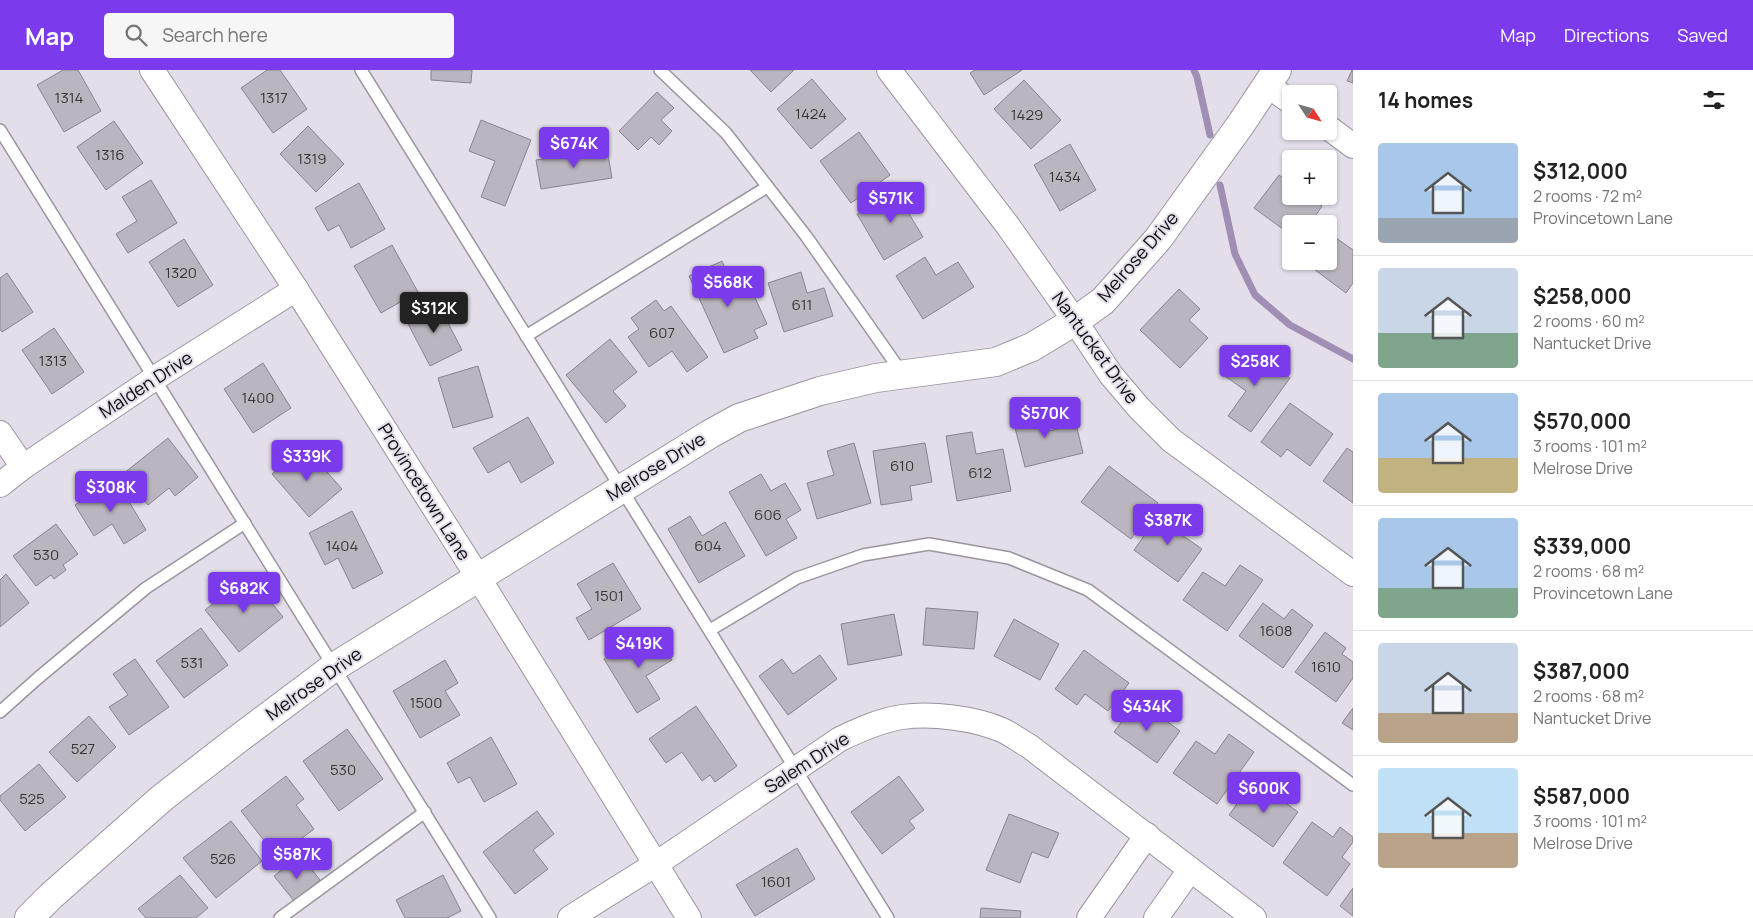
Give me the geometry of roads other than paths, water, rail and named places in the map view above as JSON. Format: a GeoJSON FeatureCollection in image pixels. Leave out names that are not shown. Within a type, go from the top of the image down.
{"type":"FeatureCollection","features":[{"type":"Feature","properties":{"kind":"street","name":"Provincetown Lane"},"geometry":{"type":"LineString","coordinates":[[152,70],[296,289],[478,577],[689,918]]}},
{"type":"Feature","properties":{"kind":"street","name":"Nantucket Drive"},"geometry":{"type":"LineString","coordinates":[[889,70],[1008,226],[1111,376],[1139,408],[1171,440],[1353,574]]}},
{"type":"Feature","properties":{"kind":"street","name":"Melrose Drive"},"geometry":{"type":"LineString","coordinates":[[29,918],[51,896],[162,798],[334,667],[710,434],[739,418],[820,390],[876,378],[996,362],[1032,347],[1075,321],[1103,301],[1158,239],[1242,124],[1272,77]]}},
{"type":"Feature","properties":{"kind":"street"},"geometry":{"type":"LineString","coordinates":[[1272,77],[1282,90]]}},
{"type":"Feature","properties":{"kind":"street"},"geometry":{"type":"LineString","coordinates":[[1338,135],[1353,146]]}},
{"type":"Feature","properties":{"kind":"street","name":"Malden Drive"},"geometry":{"type":"LineString","coordinates":[[0,485],[23,467],[155,378],[296,289]]}},
{"type":"Feature","properties":{"kind":"street"},"geometry":{"type":"LineString","coordinates":[[0,433],[23,467]]}},
{"type":"Feature","properties":{"kind":"street","name":"Salem Drive"},"geometry":{"type":"LineString","coordinates":[[570,918],[656,864],[840,739],[860,729],[902,717],[963,718],[1003,730],[1028,746],[1148,835],[1190,870],[1254,918]]}},
{"type":"Feature","properties":{"kind":"street"},"geometry":{"type":"LineString","coordinates":[[1089,918],[1148,835]]}},
{"type":"Feature","properties":{"kind":"street"},"geometry":{"type":"LineString","coordinates":[[1156,918],[1190,870]]}},
{"type":"Feature","properties":{"kind":"lane"},"geometry":{"type":"LineString","coordinates":[[361,70],[888,918]]}},
{"type":"Feature","properties":{"kind":"lane"},"geometry":{"type":"LineString","coordinates":[[660,70],[726,133],[806,236],[903,374]]}},
{"type":"Feature","properties":{"kind":"lane"},"geometry":{"type":"LineString","coordinates":[[0,130],[490,918]]}},
{"type":"Feature","properties":{"kind":"lane"},"geometry":{"type":"LineString","coordinates":[[526,336],[767,187]]}},
{"type":"Feature","properties":{"kind":"lane"},"geometry":{"type":"LineString","coordinates":[[0,712],[146,588],[245,523]]}},
{"type":"Feature","properties":{"kind":"lane"},"geometry":{"type":"LineString","coordinates":[[710,630],[797,578],[864,555],[929,544],[1009,558],[1088,590],[1353,784]]}},
{"type":"Feature","properties":{"kind":"lane"},"geometry":{"type":"LineString","coordinates":[[280,918],[425,812]]}},
{"type":"Feature","properties":{"kind":"waterway"},"geometry":{"type":"LineString","coordinates":[[1194,70],[1210,135]]}},
{"type":"Feature","properties":{"kind":"waterway"},"geometry":{"type":"LineString","coordinates":[[1220,185],[1235,254],[1255,295],[1290,325],[1353,359]]}}]}
